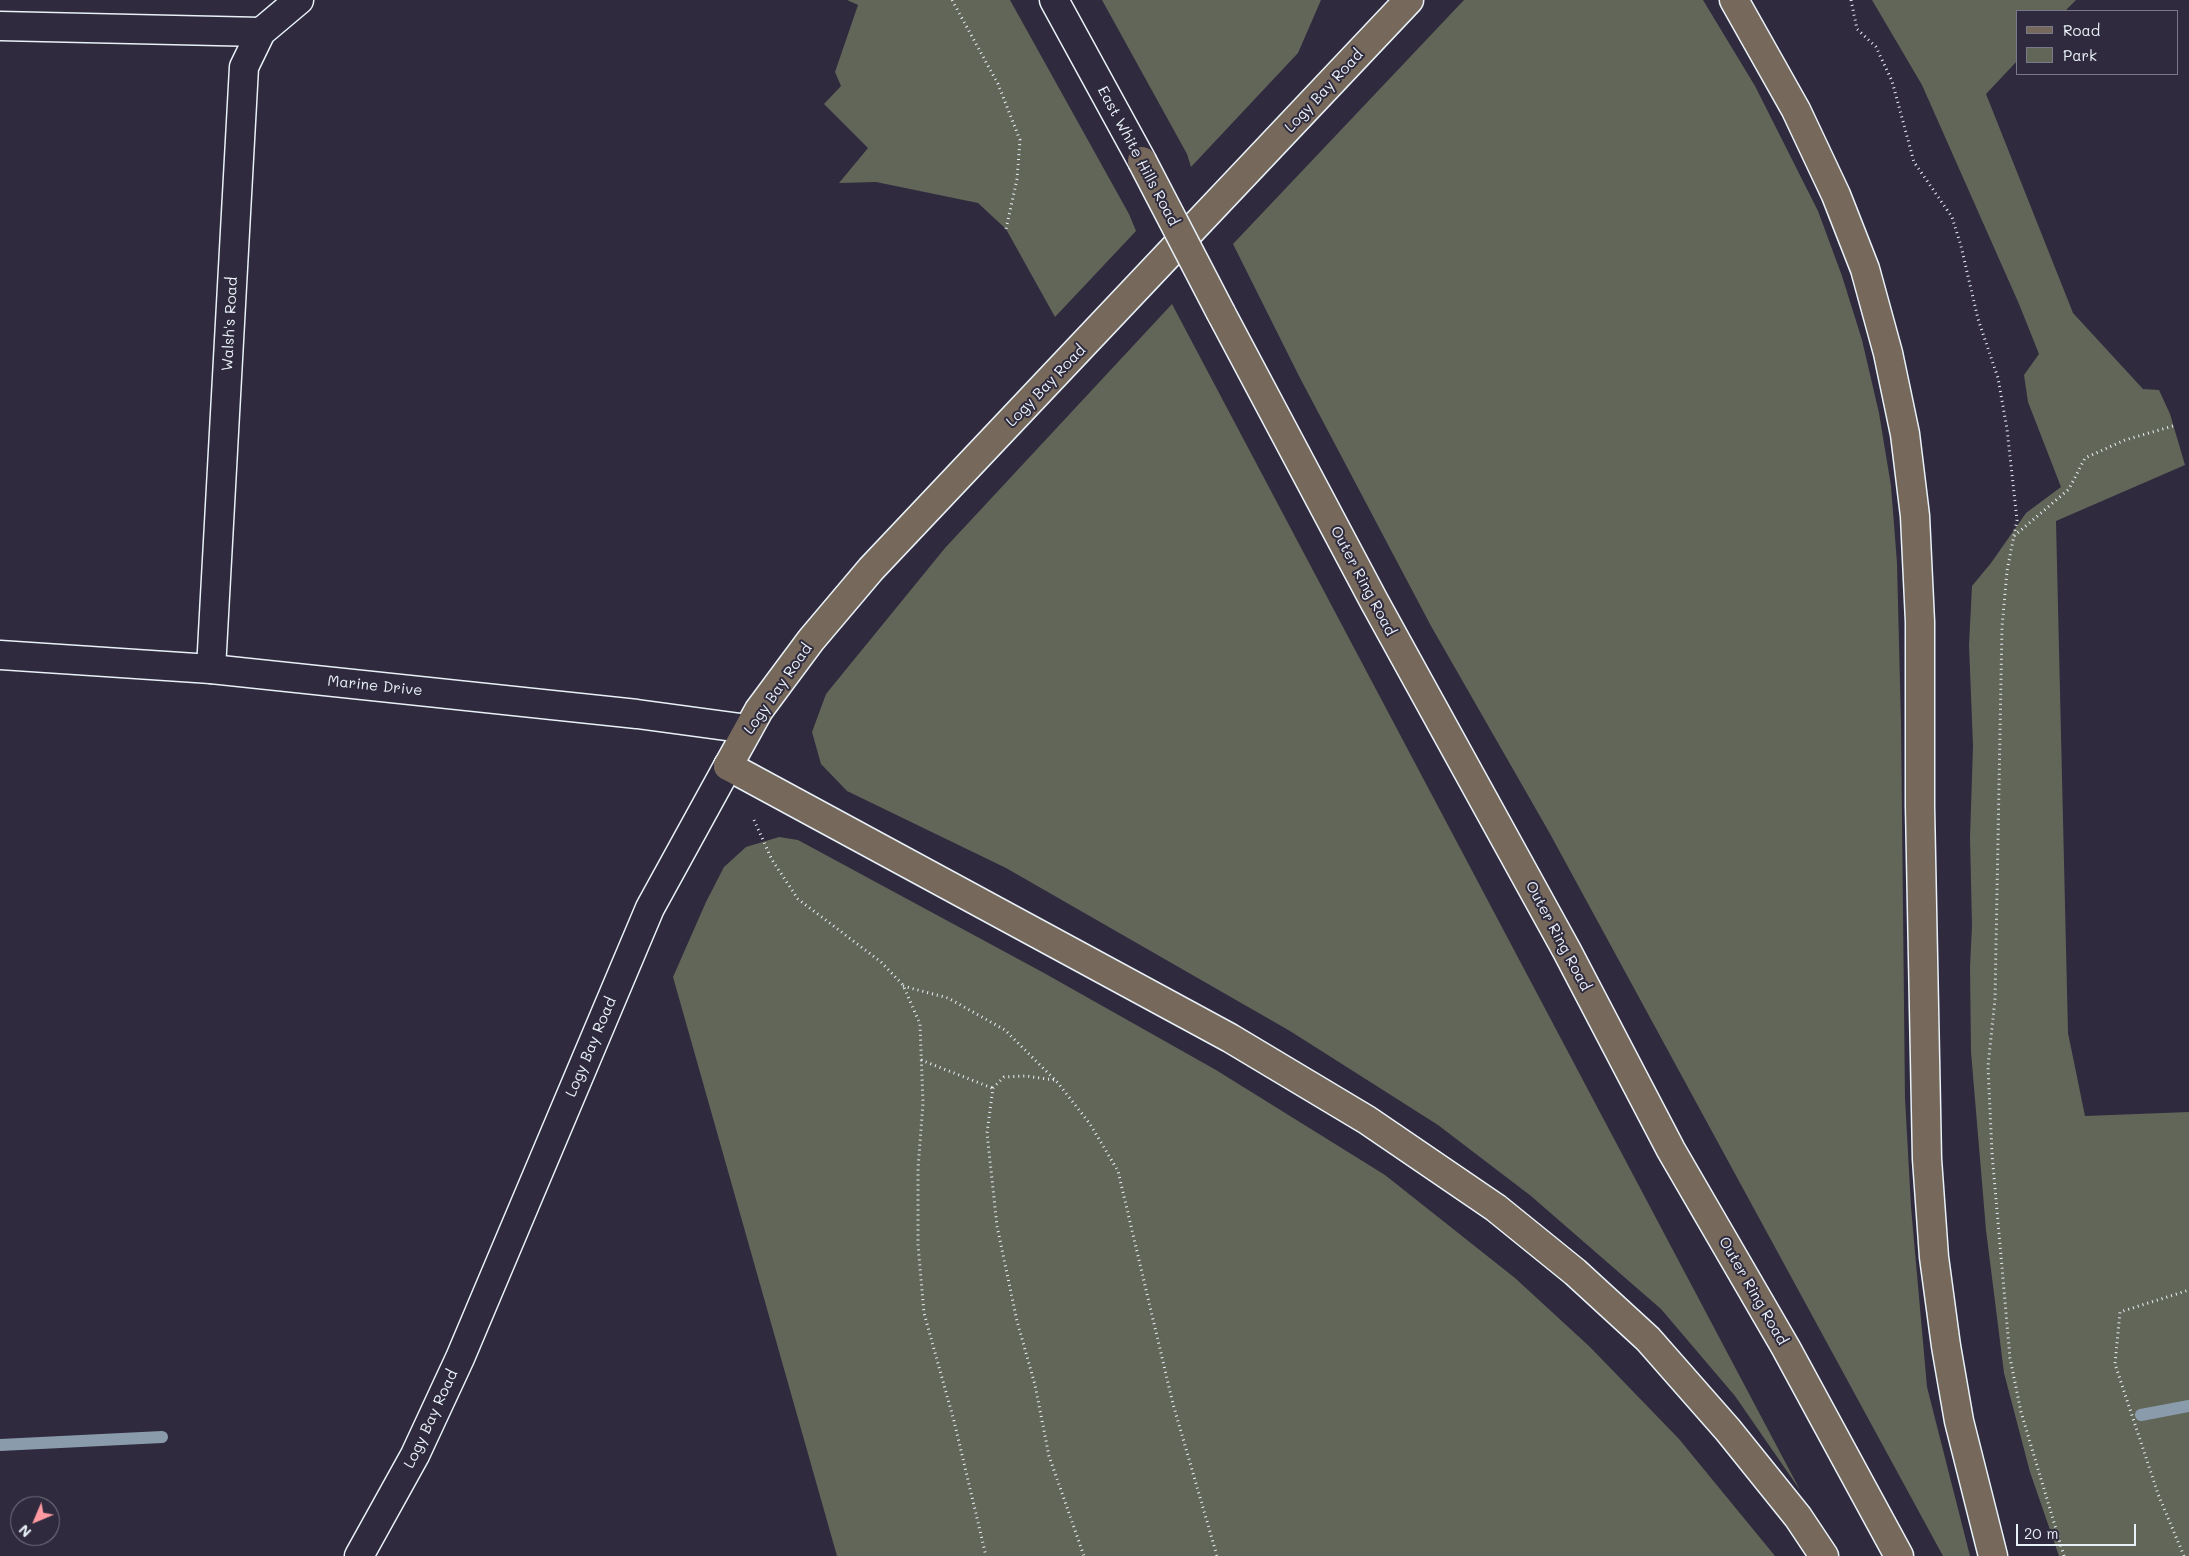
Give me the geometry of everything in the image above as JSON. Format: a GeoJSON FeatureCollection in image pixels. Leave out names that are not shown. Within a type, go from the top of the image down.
{"type":"FeatureCollection","features":[{"type":"Feature","properties":{"kind":"main road","name":"Logy Bay Road"},"geometry":{"type":"LineString","coordinates":[[728,766],[759,710],[812,640],[871,569],[1409,0]]}},
{"type":"Feature","properties":{"kind":"main road"},"geometry":{"type":"LineString","coordinates":[[1734,0],[1796,110],[1836,195],[1865,269],[1888,353],[1905,434],[1914,516],[1920,622],[1920,806],[1927,1159],[1934,1257],[1946,1346],[1959,1421],[1993,1556]]}},
{"type":"Feature","properties":{"kind":"main road","name":"East White Hills Road"},"geometry":{"type":"LineString","coordinates":[[1142,161],[1221,313]]}},
{"type":"Feature","properties":{"kind":"main road","name":"Outer Ring Road"},"geometry":{"type":"LineString","coordinates":[[1221,313],[1374,601],[1567,951],[1671,1150],[1786,1348],[1899,1556]]}},
{"type":"Feature","properties":{"kind":"main road"},"geometry":{"type":"LineString","coordinates":[[728,766],[1230,1038],[1367,1120],[1496,1208],[1575,1272],[1648,1339],[1728,1430],[1798,1517],[1824,1556]]}},
{"type":"Feature","properties":{"kind":"street","name":"Walsh's Road"},"geometry":{"type":"LineString","coordinates":[[211,669],[244,67],[260,32],[299,0]]}},
{"type":"Feature","properties":{"kind":"street","name":"East White Hills Road"},"geometry":{"type":"LineString","coordinates":[[1054,0],[1142,161]]}},
{"type":"Feature","properties":{"kind":"street"},"geometry":{"type":"LineString","coordinates":[[0,26],[260,32]]}},
{"type":"Feature","properties":{"kind":"street","name":"Marine Drive"},"geometry":{"type":"LineString","coordinates":[[0,655],[211,669],[636,714],[748,729]]}},
{"type":"Feature","properties":{"kind":"street","name":"Logy Bay Road"},"geometry":{"type":"LineString","coordinates":[[359,1556],[415,1455],[460,1358],[650,908],[728,766]]}},
{"type":"Feature","properties":{"kind":"path"},"geometry":{"type":"LineString","coordinates":[[952,0],[998,84],[1020,140],[1017,179],[1006,230]]}},
{"type":"Feature","properties":{"kind":"path"},"geometry":{"type":"LineString","coordinates":[[1851,0],[1857,29],[1876,47],[1892,81],[1914,162],[1952,217],[1961,246],[1978,319],[1998,378],[2007,429],[2016,520],[2007,571],[2002,627],[1996,1000],[1988,1066],[1992,1154],[2010,1358],[2021,1412],[2064,1556]]}},
{"type":"Feature","properties":{"kind":"path"},"geometry":{"type":"LineString","coordinates":[[2013,537],[2069,489],[2085,458],[2125,440],[2173,426]]}},
{"type":"Feature","properties":{"kind":"path"},"geometry":{"type":"LineString","coordinates":[[752,817],[772,860],[798,898],[881,962],[903,985],[920,1024],[923,1103],[918,1169],[918,1245],[924,1313],[954,1420],[986,1556]]}},
{"type":"Feature","properties":{"kind":"path"},"geometry":{"type":"LineString","coordinates":[[903,985],[948,998],[1004,1030],[1054,1080],[1090,1124],[1118,1171],[1173,1404],[1217,1556]]}},
{"type":"Feature","properties":{"kind":"path"},"geometry":{"type":"LineString","coordinates":[[921,1060],[992,1088]]}},
{"type":"Feature","properties":{"kind":"path"},"geometry":{"type":"LineString","coordinates":[[1054,1080],[1026,1076],[1004,1077],[992,1088],[987,1133],[997,1226],[1049,1456],[1084,1556]]}},
{"type":"Feature","properties":{"kind":"path"},"geometry":{"type":"LineString","coordinates":[[2184,1556],[2158,1494],[2115,1364],[2120,1312],[2189,1290]]}},
{"type":"Feature","properties":{"kind":"green space"},"geometry":{"type":"Polygon","coordinates":[[[847,0],[1010,0],[1129,214],[1136,231],[1055,317],[1006,229],[978,203],[876,182],[839,183],[868,148],[824,104],[841,86],[835,72],[858,5],[847,0]]]}},
{"type":"Feature","properties":{"kind":"green space"},"geometry":{"type":"Polygon","coordinates":[[[1102,0],[1321,0],[1298,53],[1191,167],[1187,154],[1102,0]]]}},
{"type":"Feature","properties":{"kind":"green space"},"geometry":{"type":"Polygon","coordinates":[[[1464,0],[1703,0],[1755,86],[1818,211],[1842,276],[1862,340],[1879,413],[1891,486],[1897,563],[1901,723],[1905,1098],[1911,1207],[1927,1387],[1970,1556],[1943,1556],[1549,832],[1431,626],[1300,378],[1233,244],[1464,0]]]}},
{"type":"Feature","properties":{"kind":"green space"},"geometry":{"type":"Polygon","coordinates":[[[1872,0],[2076,0],[2066,10],[2016,10],[2016,62],[1986,94],[2073,313],[2143,389],[2159,390],[2170,414],[2185,465],[2056,521],[2068,1033],[2085,1116],[2189,1112],[2189,1556],[2059,1556],[2030,1472],[2004,1373],[1986,1230],[1971,1052],[1970,967],[1972,926],[1970,838],[1973,746],[1969,645],[1972,586],[1991,563],[2026,513],[2061,487],[2028,402],[2024,375],[2039,354],[2019,304],[1922,85],[1872,0]]]}},
{"type":"Feature","properties":{"kind":"green space"},"geometry":{"type":"Polygon","coordinates":[[[1172,304],[1800,1490],[1735,1396],[1661,1309],[1531,1196],[1438,1125],[1290,1031],[1006,868],[847,791],[821,764],[812,732],[826,694],[945,548],[1172,304]]]}},
{"type":"Feature","properties":{"kind":"green space"},"geometry":{"type":"Polygon","coordinates":[[[779,837],[798,840],[1044,973],[1216,1070],[1385,1175],[1515,1278],[1590,1347],[1679,1439],[1775,1556],[837,1556],[673,977],[706,902],[724,867],[746,847],[779,837]]]}},
{"type":"Feature","properties":{"kind":"waterway"},"geometry":{"type":"LineString","coordinates":[[2141,1415],[2189,1406]]}},
{"type":"Feature","properties":{"kind":"waterway"},"geometry":{"type":"LineString","coordinates":[[0,1445],[162,1437]]}}]}
